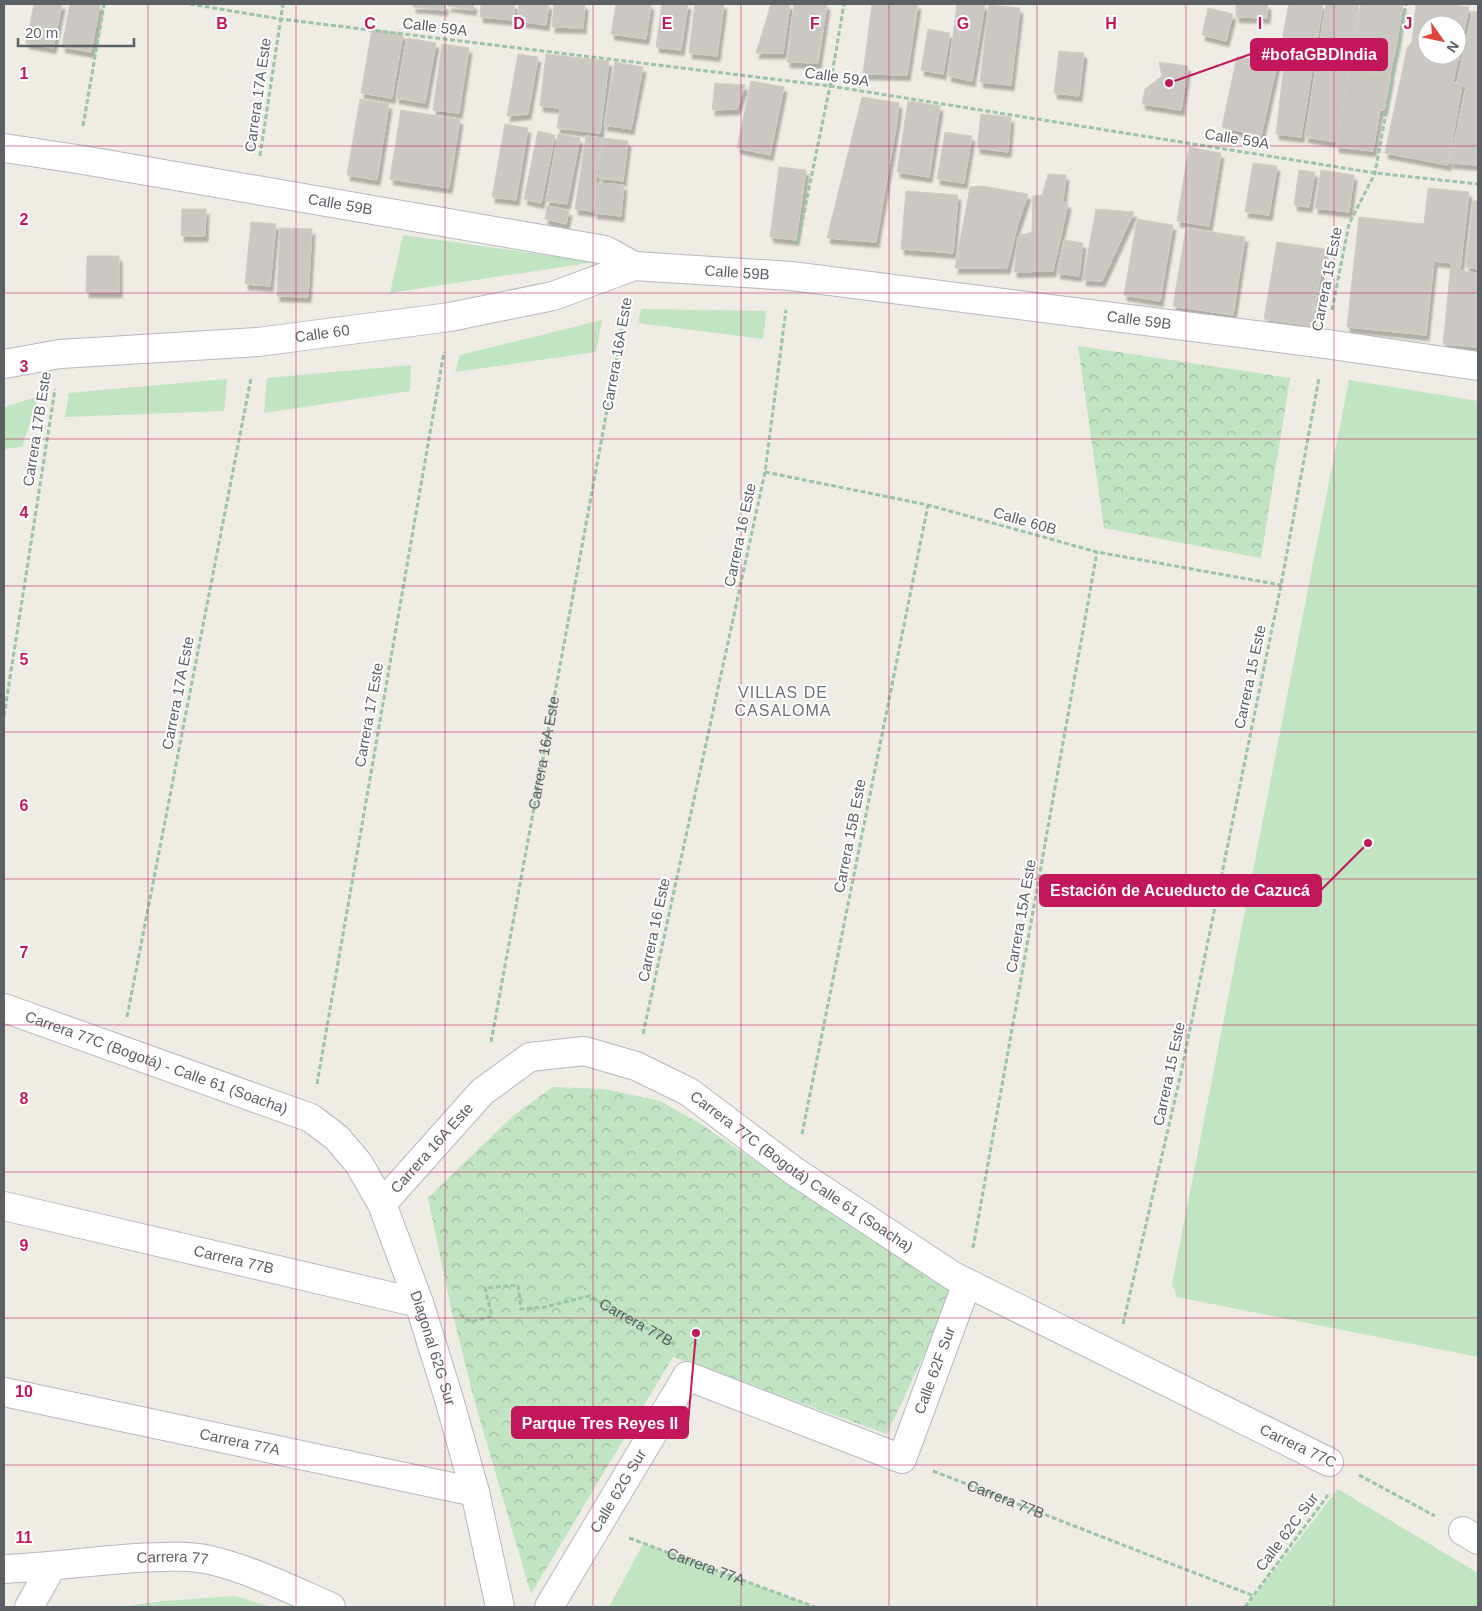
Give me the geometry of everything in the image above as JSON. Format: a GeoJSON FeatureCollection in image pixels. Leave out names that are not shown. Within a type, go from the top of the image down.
{"type":"FeatureCollection","features":[{"type":"Feature","properties":{"kind":"street","name":"Calle 59B"},"geometry":{"type":"LineString","coordinates":[[4,148],[605,250],[634,266],[791,276],[1326,344],[1478,366]]}},
{"type":"Feature","properties":{"kind":"street","name":"Calle 60"},"geometry":{"type":"LineString","coordinates":[[4,364],[60,354],[258,342],[450,316],[553,296],[634,266]]}},
{"type":"Feature","properties":{"kind":"street","name":"Carrera 77C (Bogotá) - Calle 61 (Soacha)"},"geometry":{"type":"LineString","coordinates":[[6,1013],[120,1049],[311,1118]]}},
{"type":"Feature","properties":{"kind":"street","name":"Carrera 77C (Bogotá) Calle 61 (Soacha)"},"geometry":{"type":"LineString","coordinates":[[482,1092],[530,1057],[584,1051],[636,1066],[689,1092],[794,1171],[953,1276],[1116,1357]]}},
{"type":"Feature","properties":{"kind":"street","name":"Carrera 16A Este"},"geometry":{"type":"LineString","coordinates":[[382,1204],[482,1092]]}},
{"type":"Feature","properties":{"kind":"street","name":"Diagonal 62G Sur"},"geometry":{"type":"LineString","coordinates":[[311,1118],[336,1138],[359,1164],[382,1204],[419,1303],[449,1399],[475,1492],[500,1607]]}},
{"type":"Feature","properties":{"kind":"street","name":"Carrera 77B"},"geometry":{"type":"LineString","coordinates":[[4,1206],[419,1303]]}},
{"type":"Feature","properties":{"kind":"street","name":"Calle 62F Sur"},"geometry":{"type":"LineString","coordinates":[[902,1459],[967,1283]]}},
{"type":"Feature","properties":{"kind":"street","name":"Carrera 77C"},"geometry":{"type":"LineString","coordinates":[[1116,1357],[1337,1465]]}},
{"type":"Feature","properties":{"kind":"street"},"geometry":{"type":"LineString","coordinates":[[687,1376],[902,1459]]}},
{"type":"Feature","properties":{"kind":"street","name":"Calle 62G Sur"},"geometry":{"type":"LineString","coordinates":[[549,1607],[687,1376]]}},
{"type":"Feature","properties":{"kind":"street","name":"Carrera 77A"},"geometry":{"type":"LineString","coordinates":[[4,1392],[475,1492]]}},
{"type":"Feature","properties":{"kind":"street","name":"Carrera 77"},"geometry":{"type":"LineString","coordinates":[[4,1569],[171,1556],[208,1560],[243,1569],[331,1607]]}},
{"type":"Feature","properties":{"kind":"street"},"geometry":{"type":"LineString","coordinates":[[29,1607],[52,1566]]}},
{"type":"Feature","properties":{"kind":"path"},"geometry":{"type":"LineString","coordinates":[[77,159],[104,4]]}},
{"type":"Feature","properties":{"kind":"path","name":"Calle 59A"},"geometry":{"type":"LineString","coordinates":[[190,4],[280,19],[830,86],[1374,172],[1478,184]]}},
{"type":"Feature","properties":{"kind":"path","name":"Carrera 17A Este"},"geometry":{"type":"LineString","coordinates":[[256,190],[283,4]]}},
{"type":"Feature","properties":{"kind":"path","name":"Carrera 16 Este"},"geometry":{"type":"LineString","coordinates":[[636,1066],[765,472],[791,276],[830,86],[844,4]]}},
{"type":"Feature","properties":{"kind":"path","name":"Carrera 15 Este"},"geometry":{"type":"LineString","coordinates":[[1116,1357],[1181,1073],[1281,585],[1349,224],[1374,172],[1406,4]]}},
{"type":"Feature","properties":{"kind":"path","name":"Carrera 16A Este"},"geometry":{"type":"LineString","coordinates":[[482,1092],[634,266]]}},
{"type":"Feature","properties":{"kind":"path","name":"Carrera 17 Este"},"geometry":{"type":"LineString","coordinates":[[311,1118],[450,316]]}},
{"type":"Feature","properties":{"kind":"path","name":"Carrera 17A Este"},"geometry":{"type":"LineString","coordinates":[[120,1049],[258,342]]}},
{"type":"Feature","properties":{"kind":"path","name":"Carrera 17B Este"},"geometry":{"type":"LineString","coordinates":[[4,716],[60,354]]}},
{"type":"Feature","properties":{"kind":"path","name":"Calle 60B"},"geometry":{"type":"LineString","coordinates":[[765,472],[928,505],[1097,552],[1281,585]]}},
{"type":"Feature","properties":{"kind":"path","name":"Carrera 15B Este"},"geometry":{"type":"LineString","coordinates":[[794,1171],[928,505]]}},
{"type":"Feature","properties":{"kind":"path","name":"Carrera 15A Este"},"geometry":{"type":"LineString","coordinates":[[967,1283],[1097,552]]}},
{"type":"Feature","properties":{"kind":"path","name":"Carrera 77B"},"geometry":{"type":"LineString","coordinates":[[419,1303],[451,1308],[471,1322],[492,1316],[484,1288],[518,1285],[521,1309],[545,1307],[589,1296],[674,1342],[687,1376]]}},
{"type":"Feature","properties":{"kind":"path","name":"Carrera 77B"},"geometry":{"type":"LineString","coordinates":[[902,1459],[1254,1596]]}},
{"type":"Feature","properties":{"kind":"path","name":"Carrera 77C"},"geometry":{"type":"LineString","coordinates":[[1337,1465],[1470,1535]]}},
{"type":"Feature","properties":{"kind":"path","name":"Calle 62C Sur"},"geometry":{"type":"LineString","coordinates":[[1245,1607],[1334,1488],[1337,1465]]}},
{"type":"Feature","properties":{"kind":"path","name":"Carrera 77A"},"geometry":{"type":"LineString","coordinates":[[598,1525],[643,1544],[815,1607]]}},
{"type":"Feature","properties":{"kind":"green space"},"geometry":{"type":"Polygon","coordinates":[[[403,235],[595,262],[390,293],[403,235]]]}},
{"type":"Feature","properties":{"kind":"green space"},"geometry":{"type":"Polygon","coordinates":[[[641,309],[766,311],[763,339],[638,323],[641,309]]]}},
{"type":"Feature","properties":{"kind":"green space"},"geometry":{"type":"Polygon","coordinates":[[[602,320],[596,352],[455,372],[460,355],[602,320]]]}},
{"type":"Feature","properties":{"kind":"green space"},"geometry":{"type":"Polygon","coordinates":[[[1078,346],[1290,378],[1261,558],[1104,528],[1078,346]]]}},
{"type":"Feature","properties":{"kind":"green space"},"geometry":{"type":"Polygon","coordinates":[[[411,365],[410,391],[264,413],[267,378],[411,365]]]}},
{"type":"Feature","properties":{"kind":"green space"},"geometry":{"type":"Polygon","coordinates":[[[227,379],[224,411],[65,417],[69,393],[227,379]]]}},
{"type":"Feature","properties":{"kind":"green space"},"geometry":{"type":"Polygon","coordinates":[[[1349,380],[1478,401],[1478,1357],[1177,1297],[1172,1284],[1349,380]]]}},
{"type":"Feature","properties":{"kind":"green space"},"geometry":{"type":"Polygon","coordinates":[[[39,396],[22,447],[4,449],[4,407],[39,396]]]}},
{"type":"Feature","properties":{"kind":"green space"},"geometry":{"type":"Polygon","coordinates":[[[553,1087],[604,1089],[660,1101],[699,1123],[954,1291],[887,1434],[673,1357],[531,1594],[475,1403],[451,1308],[428,1198],[514,1115],[553,1087]]]}},
{"type":"Feature","properties":{"kind":"green space"},"geometry":{"type":"Polygon","coordinates":[[[1338,1489],[1478,1573],[1478,1607],[1246,1607],[1338,1489]]]}},
{"type":"Feature","properties":{"kind":"green space"},"geometry":{"type":"Polygon","coordinates":[[[643,1544],[815,1607],[609,1607],[643,1544]]]}},
{"type":"Feature","properties":{"kind":"green space"},"geometry":{"type":"Polygon","coordinates":[[[235,1596],[271,1607],[119,1607],[164,1601],[235,1596]]]}},
{"type":"Feature","properties":{"kind":"building"},"geometry":{"type":"Polygon","coordinates":[[[34,4],[62,4],[53,48],[26,43],[34,4]]]}},
{"type":"Feature","properties":{"kind":"building"},"geometry":{"type":"Polygon","coordinates":[[[70,4],[100,4],[91,52],[62,47],[70,4]]]}},
{"type":"Feature","properties":{"kind":"building"},"geometry":{"type":"Polygon","coordinates":[[[413,4],[445,4],[445,10],[413,7],[413,4]]]}},
{"type":"Feature","properties":{"kind":"building"},"geometry":{"type":"Polygon","coordinates":[[[448,4],[474,4],[473,10],[448,6],[448,4]]]}},
{"type":"Feature","properties":{"kind":"building"},"geometry":{"type":"Polygon","coordinates":[[[481,4],[515,4],[513,20],[480,17],[481,4]]]}},
{"type":"Feature","properties":{"kind":"building"},"geometry":{"type":"Polygon","coordinates":[[[519,4],[549,4],[546,25],[517,21],[519,4]]]}},
{"type":"Feature","properties":{"kind":"building"},"geometry":{"type":"Polygon","coordinates":[[[554,4],[585,4],[583,28],[552,27],[554,4]]]}},
{"type":"Feature","properties":{"kind":"building"},"geometry":{"type":"Polygon","coordinates":[[[616,4],[651,4],[646,39],[611,34],[616,4]]]}},
{"type":"Feature","properties":{"kind":"building"},"geometry":{"type":"Polygon","coordinates":[[[662,4],[688,4],[681,50],[656,47],[662,4]]]}},
{"type":"Feature","properties":{"kind":"building"},"geometry":{"type":"Polygon","coordinates":[[[695,4],[724,4],[717,56],[689,53],[695,4]]]}},
{"type":"Feature","properties":{"kind":"building"},"geometry":{"type":"Polygon","coordinates":[[[771,4],[790,4],[783,53],[756,53],[771,4]]]}},
{"type":"Feature","properties":{"kind":"building"},"geometry":{"type":"Polygon","coordinates":[[[794,4],[827,4],[818,63],[787,62],[794,4]]]}},
{"type":"Feature","properties":{"kind":"building"},"geometry":{"type":"Polygon","coordinates":[[[872,4],[918,4],[907,75],[863,74],[872,4]]]}},
{"type":"Feature","properties":{"kind":"building"},"geometry":{"type":"Polygon","coordinates":[[[957,4],[985,4],[972,81],[948,76],[957,4]]]}},
{"type":"Feature","properties":{"kind":"building"},"geometry":{"type":"Polygon","coordinates":[[[1236,4],[1268,4],[1267,18],[1236,17],[1236,4]]]}},
{"type":"Feature","properties":{"kind":"building"},"geometry":{"type":"Polygon","coordinates":[[[1289,4],[1323,4],[1301,137],[1276,134],[1285,55],[1283,34],[1289,4]]]}},
{"type":"Feature","properties":{"kind":"building"},"geometry":{"type":"Polygon","coordinates":[[[1326,4],[1359,4],[1337,142],[1305,137],[1326,4]]]}},
{"type":"Feature","properties":{"kind":"building"},"geometry":{"type":"Polygon","coordinates":[[[1361,4],[1403,4],[1390,74],[1349,71],[1361,4]]]}},
{"type":"Feature","properties":{"kind":"building"},"geometry":{"type":"Polygon","coordinates":[[[1416,4],[1444,4],[1469,7],[1467,16],[1417,15],[1417,65],[1457,65],[1453,82],[1462,85],[1448,165],[1385,153],[1407,48],[1412,42],[1416,4]]]}},
{"type":"Feature","properties":{"kind":"building"},"geometry":{"type":"Polygon","coordinates":[[[989,5],[1020,8],[1011,85],[980,82],[989,5]]]}},
{"type":"Feature","properties":{"kind":"building"},"geometry":{"type":"Polygon","coordinates":[[[1208,8],[1233,14],[1226,41],[1202,35],[1208,8]]]}},
{"type":"Feature","properties":{"kind":"building"},"geometry":{"type":"Polygon","coordinates":[[[1473,11],[1478,12],[1478,165],[1450,163],[1466,87],[1457,82],[1461,65],[1467,65],[1467,38],[1473,11]]]}},
{"type":"Feature","properties":{"kind":"building"},"geometry":{"type":"Polygon","coordinates":[[[372,29],[403,34],[392,98],[361,93],[372,29]]]}},
{"type":"Feature","properties":{"kind":"building"},"geometry":{"type":"Polygon","coordinates":[[[928,29],[950,33],[943,74],[921,70],[928,29]]]}},
{"type":"Feature","properties":{"kind":"building"},"geometry":{"type":"Polygon","coordinates":[[[407,38],[436,43],[425,103],[396,98],[407,38]]]}},
{"type":"Feature","properties":{"kind":"building"},"geometry":{"type":"Polygon","coordinates":[[[442,44],[469,48],[459,113],[433,110],[442,44]]]}},
{"type":"Feature","properties":{"kind":"building"},"geometry":{"type":"Polygon","coordinates":[[[1059,51],[1084,53],[1079,96],[1054,93],[1059,51]]]}},
{"type":"Feature","properties":{"kind":"building"},"geometry":{"type":"Polygon","coordinates":[[[518,54],[538,57],[528,114],[507,116],[518,54]]]}},
{"type":"Feature","properties":{"kind":"building"},"geometry":{"type":"Polygon","coordinates":[[[546,54],[609,61],[600,133],[557,128],[560,108],[540,106],[546,54]]]}},
{"type":"Feature","properties":{"kind":"building"},"geometry":{"type":"Polygon","coordinates":[[[1237,56],[1277,64],[1261,136],[1222,127],[1237,56]]]}},
{"type":"Feature","properties":{"kind":"building"},"geometry":{"type":"Polygon","coordinates":[[[615,62],[643,67],[631,129],[604,125],[615,62]]]}},
{"type":"Feature","properties":{"kind":"building"},"geometry":{"type":"Polygon","coordinates":[[[1159,62],[1188,66],[1181,110],[1142,104],[1145,89],[1162,76],[1159,62]]]}},
{"type":"Feature","properties":{"kind":"building"},"geometry":{"type":"Polygon","coordinates":[[[1349,71],[1391,75],[1384,110],[1380,110],[1373,151],[1336,147],[1349,71]]]}},
{"type":"Feature","properties":{"kind":"building"},"geometry":{"type":"Polygon","coordinates":[[[751,81],[784,87],[770,155],[737,148],[751,81]]]}},
{"type":"Feature","properties":{"kind":"building"},"geometry":{"type":"Polygon","coordinates":[[[715,83],[745,85],[737,109],[712,110],[715,83]]]}},
{"type":"Feature","properties":{"kind":"building"},"geometry":{"type":"Polygon","coordinates":[[[862,97],[899,103],[876,242],[827,238],[862,97]]]}},
{"type":"Feature","properties":{"kind":"building"},"geometry":{"type":"Polygon","coordinates":[[[360,99],[389,104],[377,180],[347,175],[360,99]]]}},
{"type":"Feature","properties":{"kind":"building"},"geometry":{"type":"Polygon","coordinates":[[[908,101],[940,106],[929,177],[897,172],[908,101]]]}},
{"type":"Feature","properties":{"kind":"building"},"geometry":{"type":"Polygon","coordinates":[[[401,110],[460,119],[449,188],[390,179],[401,110]]]}},
{"type":"Feature","properties":{"kind":"building"},"geometry":{"type":"Polygon","coordinates":[[[981,114],[1011,117],[1008,152],[977,148],[981,114]]]}},
{"type":"Feature","properties":{"kind":"building"},"geometry":{"type":"Polygon","coordinates":[[[505,124],[528,128],[516,200],[492,197],[505,124]]]}},
{"type":"Feature","properties":{"kind":"building"},"geometry":{"type":"Polygon","coordinates":[[[538,131],[555,135],[541,203],[524,199],[538,131]]]}},
{"type":"Feature","properties":{"kind":"building"},"geometry":{"type":"Polygon","coordinates":[[[945,132],[972,136],[964,183],[937,179],[945,132]]]}},
{"type":"Feature","properties":{"kind":"building"},"geometry":{"type":"Polygon","coordinates":[[[558,134],[580,138],[567,204],[546,201],[558,134]]]}},
{"type":"Feature","properties":{"kind":"building"},"geometry":{"type":"Polygon","coordinates":[[[586,136],[602,138],[592,211],[575,209],[586,136]]]}},
{"type":"Feature","properties":{"kind":"building"},"geometry":{"type":"Polygon","coordinates":[[[603,138],[628,141],[623,181],[599,178],[603,138]]]}},
{"type":"Feature","properties":{"kind":"building"},"geometry":{"type":"Polygon","coordinates":[[[1189,147],[1221,153],[1209,226],[1177,221],[1189,147]]]}},
{"type":"Feature","properties":{"kind":"building"},"geometry":{"type":"Polygon","coordinates":[[[1253,163],[1277,166],[1269,215],[1245,212],[1253,163]]]}},
{"type":"Feature","properties":{"kind":"building"},"geometry":{"type":"Polygon","coordinates":[[[779,167],[806,170],[796,240],[770,237],[779,167]]]}},
{"type":"Feature","properties":{"kind":"building"},"geometry":{"type":"Polygon","coordinates":[[[1299,170],[1315,172],[1309,207],[1294,205],[1299,170]]]}},
{"type":"Feature","properties":{"kind":"building"},"geometry":{"type":"Polygon","coordinates":[[[1321,170],[1354,175],[1349,212],[1315,208],[1321,170]]]}},
{"type":"Feature","properties":{"kind":"building"},"geometry":{"type":"Polygon","coordinates":[[[1048,174],[1066,175],[1063,201],[1068,204],[1053,271],[1014,272],[1018,236],[1032,232],[1033,196],[1042,195],[1048,174]]]}},
{"type":"Feature","properties":{"kind":"building"},"geometry":{"type":"Polygon","coordinates":[[[596,183],[624,185],[621,216],[594,213],[596,183]]]}},
{"type":"Feature","properties":{"kind":"building"},"geometry":{"type":"Polygon","coordinates":[[[982,186],[1028,194],[1017,227],[1007,268],[955,268],[970,187],[982,186]]]}},
{"type":"Feature","properties":{"kind":"building"},"geometry":{"type":"Polygon","coordinates":[[[1428,188],[1469,192],[1460,271],[1478,273],[1478,347],[1443,344],[1451,263],[1434,261],[1426,335],[1347,327],[1359,217],[1424,224],[1428,188]]]}},
{"type":"Feature","properties":{"kind":"building"},"geometry":{"type":"Polygon","coordinates":[[[906,191],[958,195],[953,253],[901,249],[906,191]]]}},
{"type":"Feature","properties":{"kind":"building"},"geometry":{"type":"Polygon","coordinates":[[[1473,201],[1478,201],[1478,269],[1466,267],[1473,201]]]}},
{"type":"Feature","properties":{"kind":"building"},"geometry":{"type":"Polygon","coordinates":[[[547,206],[569,211],[566,224],[545,219],[547,206]]]}},
{"type":"Feature","properties":{"kind":"building"},"geometry":{"type":"Polygon","coordinates":[[[182,209],[206,209],[205,236],[181,236],[182,209]]]}},
{"type":"Feature","properties":{"kind":"building"},"geometry":{"type":"Polygon","coordinates":[[[1096,209],[1134,212],[1102,281],[1083,280],[1096,209]]]}},
{"type":"Feature","properties":{"kind":"building"},"geometry":{"type":"Polygon","coordinates":[[[1137,219],[1173,225],[1160,301],[1124,295],[1137,219]]]}},
{"type":"Feature","properties":{"kind":"building"},"geometry":{"type":"Polygon","coordinates":[[[251,222],[276,224],[270,286],[245,284],[251,222]]]}},
{"type":"Feature","properties":{"kind":"building"},"geometry":{"type":"Polygon","coordinates":[[[280,228],[312,229],[308,297],[277,296],[280,228]]]}},
{"type":"Feature","properties":{"kind":"building"},"geometry":{"type":"Polygon","coordinates":[[[1186,228],[1245,237],[1233,315],[1173,306],[1186,228]]]}},
{"type":"Feature","properties":{"kind":"building"},"geometry":{"type":"Polygon","coordinates":[[[1064,240],[1083,243],[1079,276],[1057,273],[1064,240]]]}},
{"type":"Feature","properties":{"kind":"building"},"geometry":{"type":"Polygon","coordinates":[[[1277,242],[1325,249],[1312,326],[1264,319],[1277,242]]]}},
{"type":"Feature","properties":{"kind":"building"},"geometry":{"type":"Polygon","coordinates":[[[87,256],[119,256],[119,292],[86,292],[87,256]]]}},
{"type":"Feature","properties":{"kind":"place","name":"#bofaGBDIndia"},"geometry":{"type":"Point","coordinates":[1169,83]}},
{"type":"Feature","properties":{"kind":"place","name":"Estación de Acueducto de Cazucá"},"geometry":{"type":"Point","coordinates":[1368,843]}},
{"type":"Feature","properties":{"kind":"place","name":"Parque Tres Reyes II"},"geometry":{"type":"Point","coordinates":[696,1333]}},
{"type":"Feature","properties":{"kind":"district","name":"VILLAS DE CASALOMA"},"geometry":{"type":"Point","coordinates":[783,701]}}]}
